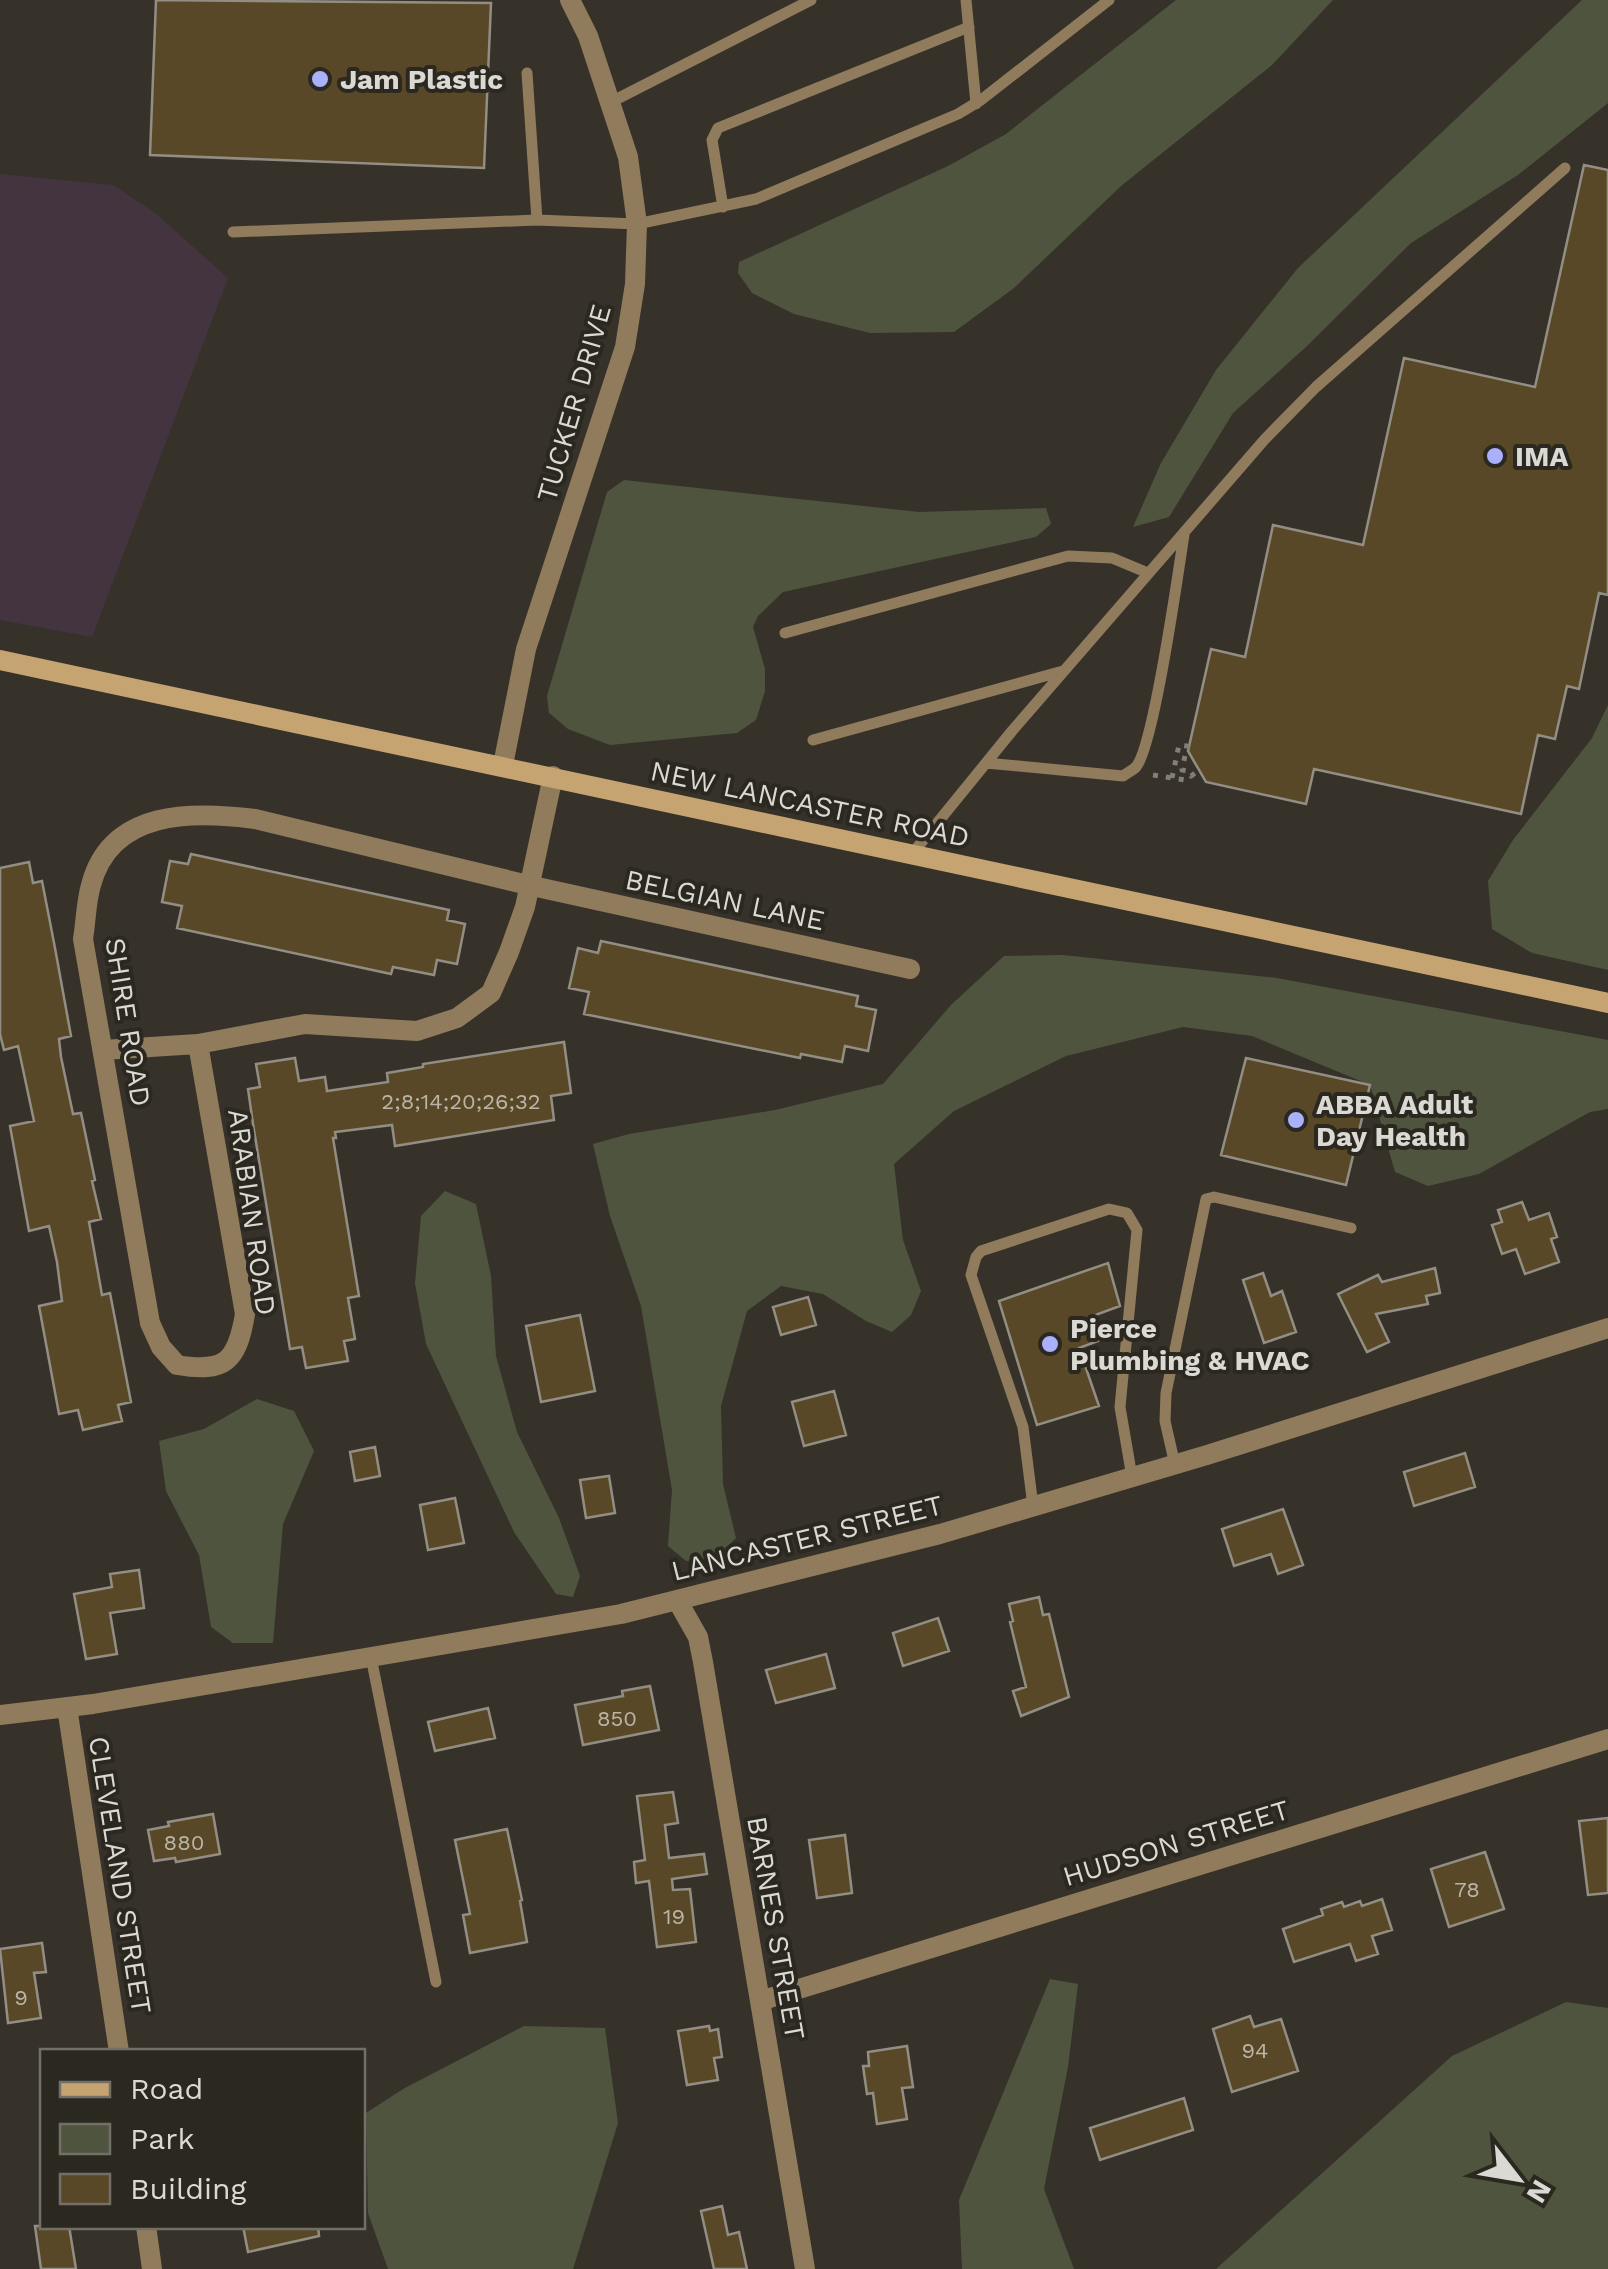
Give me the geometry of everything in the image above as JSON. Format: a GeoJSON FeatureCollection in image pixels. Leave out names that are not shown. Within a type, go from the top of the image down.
{"type":"FeatureCollection","features":[{"type":"Feature","properties":{"kind":"main road","name":"NEW LANCASTER ROAD"},"geometry":{"type":"LineString","coordinates":[[0,660],[1608,1002]]}},
{"type":"Feature","properties":{"kind":"street","name":"TUCKER DRIVE"},"geometry":{"type":"LineString","coordinates":[[503,765],[526,650],[625,347],[635,284],[637,224],[628,157],[588,36],[570,0]]}},
{"type":"Feature","properties":{"kind":"street"},"geometry":{"type":"LineString","coordinates":[[104,1050],[198,1044],[305,1024],[417,1031],[457,1018],[492,992],[510,952],[524,907],[552,776]]}},
{"type":"Feature","properties":{"kind":"street","name":"SHIRE ROAD"},"geometry":{"type":"LineString","coordinates":[[206,1370],[177,1366],[161,1347],[150,1323],[84,939],[91,883],[107,851],[141,824],[169,816],[216,814],[528,885]]}},
{"type":"Feature","properties":{"kind":"street","name":"BELGIAN LANE"},"geometry":{"type":"LineString","coordinates":[[528,885],[910,969]]}},
{"type":"Feature","properties":{"kind":"street","name":"ARABIAN ROAD"},"geometry":{"type":"LineString","coordinates":[[198,1044],[245,1314],[240,1344],[224,1364],[206,1370]]}},
{"type":"Feature","properties":{"kind":"street","name":"LANCASTER STREET"},"geometry":{"type":"LineString","coordinates":[[0,1714],[67,1707],[621,1614],[940,1534],[1608,1328]]}},
{"type":"Feature","properties":{"kind":"street","name":"BARNES STREET"},"geometry":{"type":"LineString","coordinates":[[677,1600],[698,1637],[805,2269]]}},
{"type":"Feature","properties":{"kind":"street","name":"CLEVELAND STREET"},"geometry":{"type":"LineString","coordinates":[[67,1707],[119,2049]]}},
{"type":"Feature","properties":{"kind":"street","name":"HUDSON STREET"},"geometry":{"type":"LineString","coordinates":[[760,2001],[1608,1739]]}},
{"type":"Feature","properties":{"kind":"street"},"geometry":{"type":"LineString","coordinates":[[146,2229],[152,2269]]}},
{"type":"Feature","properties":{"kind":"lane"},"geometry":{"type":"LineString","coordinates":[[611,102],[812,0]]}},
{"type":"Feature","properties":{"kind":"lane"},"geometry":{"type":"LineString","coordinates":[[966,0],[976,104]]}},
{"type":"Feature","properties":{"kind":"lane"},"geometry":{"type":"LineString","coordinates":[[233,232],[538,220],[637,224],[756,200],[976,104],[1109,0]]}},
{"type":"Feature","properties":{"kind":"lane"},"geometry":{"type":"LineString","coordinates":[[723,207],[712,140],[718,128],[969,26]]}},
{"type":"Feature","properties":{"kind":"lane"},"geometry":{"type":"LineString","coordinates":[[526,73],[538,220]]}},
{"type":"Feature","properties":{"kind":"lane"},"geometry":{"type":"LineString","coordinates":[[912,854],[986,762],[1265,439],[1316,387],[1564,168]]}},
{"type":"Feature","properties":{"kind":"lane"},"geometry":{"type":"LineString","coordinates":[[986,762],[1123,776],[1136,766],[1144,749],[1162,665],[1185,531]]}},
{"type":"Feature","properties":{"kind":"lane"},"geometry":{"type":"LineString","coordinates":[[785,633],[1068,556],[1112,558],[1148,574]]}},
{"type":"Feature","properties":{"kind":"lane"},"geometry":{"type":"LineString","coordinates":[[813,740],[1064,671]]}},
{"type":"Feature","properties":{"kind":"lane"},"geometry":{"type":"LineString","coordinates":[[1175,1464],[1165,1421],[1166,1393],[1206,1199],[1214,1197],[1350,1228]]}},
{"type":"Feature","properties":{"kind":"lane"},"geometry":{"type":"LineString","coordinates":[[1033,1506],[1023,1427],[971,1275],[972,1266],[982,1251],[1109,1209],[1128,1213],[1137,1230],[1120,1408],[1132,1477]]}},
{"type":"Feature","properties":{"kind":"lane"},"geometry":{"type":"LineString","coordinates":[[372,1657],[436,1982]]}},
{"type":"Feature","properties":{"kind":"path"},"geometry":{"type":"LineString","coordinates":[[1191,776],[1182,770],[1186,746],[1179,744],[1172,778],[1185,780],[1191,776],[1199,770]]}},
{"type":"Feature","properties":{"kind":"shaded area"},"geometry":{"type":"Polygon","coordinates":[[[0,174],[113,185],[155,213],[228,278],[92,637],[0,620],[0,174]]]}},
{"type":"Feature","properties":{"kind":"green space"},"geometry":{"type":"Polygon","coordinates":[[[1176,0],[1333,0],[1272,65],[1121,186],[1014,288],[954,332],[870,333],[794,314],[752,293],[738,273],[739,262],[948,166],[1006,134],[1176,0]]]}},
{"type":"Feature","properties":{"kind":"green space"},"geometry":{"type":"Polygon","coordinates":[[[1582,0],[1608,0],[1608,103],[1518,175],[1411,243],[1233,413],[1169,517],[1133,527],[1161,463],[1216,370],[1298,268],[1582,0]]]}},
{"type":"Feature","properties":{"kind":"green space"},"geometry":{"type":"Polygon","coordinates":[[[624,480],[919,512],[1046,508],[1051,524],[1036,537],[783,592],[758,616],[753,627],[765,669],[765,691],[756,720],[737,733],[610,745],[568,729],[549,713],[547,696],[607,492],[624,480]]]}},
{"type":"Feature","properties":{"kind":"green space"},"geometry":{"type":"Polygon","coordinates":[[[1608,705],[1608,970],[1532,953],[1492,929],[1488,881],[1513,840],[1592,738],[1608,705]]]}},
{"type":"Feature","properties":{"kind":"green space"},"geometry":{"type":"Polygon","coordinates":[[[1063,955],[1277,978],[1608,1040],[1608,1109],[1590,1112],[1479,1174],[1428,1186],[1395,1172],[1370,1085],[1252,1036],[1183,1027],[1066,1056],[954,1111],[894,1164],[903,1240],[921,1291],[911,1315],[892,1332],[823,1294],[781,1286],[747,1311],[721,1406],[723,1484],[736,1538],[716,1558],[686,1561],[668,1546],[672,1490],[641,1306],[610,1216],[593,1144],[629,1134],[775,1110],[883,1084],[951,1005],[1004,956],[1063,955]]]}},
{"type":"Feature","properties":{"kind":"green space"},"geometry":{"type":"Polygon","coordinates":[[[445,1191],[476,1204],[491,1276],[496,1356],[517,1432],[559,1518],[580,1576],[573,1597],[556,1594],[514,1532],[426,1344],[415,1283],[421,1216],[445,1191]]]}},
{"type":"Feature","properties":{"kind":"green space"},"geometry":{"type":"Polygon","coordinates":[[[257,1399],[294,1411],[314,1451],[283,1524],[273,1643],[233,1643],[211,1627],[199,1555],[166,1491],[159,1441],[204,1429],[257,1399]]]}},
{"type":"Feature","properties":{"kind":"green space"},"geometry":{"type":"Polygon","coordinates":[[[1050,1979],[1078,1984],[1068,2067],[1044,2189],[1074,2269],[962,2269],[959,2200],[1050,1979]]]}},
{"type":"Feature","properties":{"kind":"green space"},"geometry":{"type":"Polygon","coordinates":[[[1566,2002],[1608,2008],[1608,2269],[1216,2269],[1452,2056],[1566,2002]]]}},
{"type":"Feature","properties":{"kind":"green space"},"geometry":{"type":"Polygon","coordinates":[[[524,2026],[605,2028],[618,2123],[573,2269],[388,2269],[368,2213],[366,2113],[403,2089],[524,2026]]]}},
{"type":"Feature","properties":{"kind":"building","name":"Jam Plastic"},"geometry":{"type":"Polygon","coordinates":[[[156,0],[491,3],[484,168],[150,155],[156,0]]]}},
{"type":"Feature","properties":{"kind":"building","name":"IMA"},"geometry":{"type":"Polygon","coordinates":[[[1584,165],[1608,170],[1608,595],[1599,593],[1579,689],[1567,686],[1555,739],[1538,735],[1521,814],[1314,769],[1306,804],[1206,782],[1188,751],[1211,649],[1245,657],[1273,525],[1363,545],[1404,358],[1535,387],[1584,165]]]}},
{"type":"Feature","properties":{"kind":"building"},"geometry":{"type":"Polygon","coordinates":[[[191,854],[449,910],[447,920],[465,924],[457,964],[437,960],[434,975],[393,967],[391,974],[177,928],[182,906],[162,902],[170,861],[188,864],[191,854]]]}},
{"type":"Feature","properties":{"kind":"building"},"geometry":{"type":"Polygon","coordinates":[[[29,862],[33,883],[42,881],[55,948],[71,1036],[59,1039],[61,1057],[73,1114],[81,1113],[95,1180],[92,1181],[101,1219],[89,1222],[102,1295],[110,1293],[131,1402],[118,1405],[122,1421],[83,1430],[78,1410],[59,1414],[39,1306],[62,1301],[57,1262],[49,1226],[29,1231],[10,1126],[34,1121],[18,1046],[4,1050],[0,1034],[0,868],[29,862]]]}},
{"type":"Feature","properties":{"kind":"building"},"geometry":{"type":"Polygon","coordinates":[[[601,941],[858,996],[856,1006],[876,1010],[868,1051],[845,1046],[842,1062],[801,1054],[800,1058],[584,1014],[589,992],[569,988],[578,948],[598,953],[601,941]]]}},
{"type":"Feature","properties":{"kind":"building"},"geometry":{"type":"Polygon","coordinates":[[[564,1042],[571,1093],[551,1096],[554,1120],[395,1146],[392,1125],[335,1132],[359,1296],[348,1298],[355,1339],[344,1341],[348,1361],[306,1368],[302,1347],[290,1349],[248,1089],[260,1087],[256,1064],[295,1058],[299,1081],[325,1077],[327,1091],[388,1082],[387,1073],[423,1064],[564,1042]]]}},
{"type":"Feature","properties":{"kind":"building","name":"ABBA Adult Day Health"},"geometry":{"type":"Polygon","coordinates":[[[1246,1058],[1370,1085],[1346,1185],[1221,1155],[1246,1058]]]}},
{"type":"Feature","properties":{"kind":"building"},"geometry":{"type":"Polygon","coordinates":[[[1522,1202],[1529,1220],[1549,1213],[1557,1237],[1551,1239],[1559,1262],[1525,1274],[1516,1249],[1502,1254],[1492,1225],[1502,1222],[1498,1210],[1522,1202]]]}},
{"type":"Feature","properties":{"kind":"building","name":"Pierce Plumbing & HVAC"},"geometry":{"type":"Polygon","coordinates":[[[1108,1263],[1120,1306],[1090,1317],[1098,1341],[1079,1348],[1099,1406],[1037,1425],[999,1301],[1108,1263]]]}},
{"type":"Feature","properties":{"kind":"building"},"geometry":{"type":"Polygon","coordinates":[[[1435,1268],[1440,1293],[1426,1296],[1428,1304],[1376,1314],[1389,1342],[1367,1352],[1338,1294],[1378,1275],[1382,1282],[1435,1268]]]}},
{"type":"Feature","properties":{"kind":"building"},"geometry":{"type":"Polygon","coordinates":[[[1263,1273],[1271,1296],[1282,1291],[1296,1332],[1264,1343],[1243,1280],[1263,1273]]]}},
{"type":"Feature","properties":{"kind":"building"},"geometry":{"type":"Polygon","coordinates":[[[808,1297],[816,1325],[781,1335],[773,1307],[808,1297]]]}},
{"type":"Feature","properties":{"kind":"building"},"geometry":{"type":"Polygon","coordinates":[[[580,1315],[595,1391],[541,1402],[526,1326],[580,1315]]]}},
{"type":"Feature","properties":{"kind":"building"},"geometry":{"type":"Polygon","coordinates":[[[834,1391],[846,1435],[804,1446],[792,1402],[834,1391]]]}},
{"type":"Feature","properties":{"kind":"building"},"geometry":{"type":"Polygon","coordinates":[[[375,1447],[380,1476],[355,1481],[350,1452],[375,1447]]]}},
{"type":"Feature","properties":{"kind":"building"},"geometry":{"type":"Polygon","coordinates":[[[1465,1453],[1475,1487],[1414,1506],[1404,1472],[1465,1453]]]}},
{"type":"Feature","properties":{"kind":"building"},"geometry":{"type":"Polygon","coordinates":[[[609,1476],[615,1513],[586,1518],[580,1480],[609,1476]]]}},
{"type":"Feature","properties":{"kind":"building"},"geometry":{"type":"Polygon","coordinates":[[[455,1498],[464,1543],[428,1550],[420,1505],[455,1498]]]}},
{"type":"Feature","properties":{"kind":"building"},"geometry":{"type":"Polygon","coordinates":[[[1283,1509],[1303,1565],[1278,1574],[1271,1554],[1234,1566],[1222,1529],[1283,1509]]]}},
{"type":"Feature","properties":{"kind":"building"},"geometry":{"type":"Polygon","coordinates":[[[139,1570],[144,1608],[110,1613],[117,1654],[86,1659],[74,1594],[112,1587],[110,1574],[139,1570]]]}},
{"type":"Feature","properties":{"kind":"building"},"geometry":{"type":"Polygon","coordinates":[[[1039,1597],[1043,1615],[1049,1614],[1069,1697],[1021,1716],[1013,1691],[1026,1687],[1009,1604],[1039,1597]]]}},
{"type":"Feature","properties":{"kind":"building"},"geometry":{"type":"Polygon","coordinates":[[[938,1618],[949,1651],[903,1666],[893,1633],[938,1618]]]}},
{"type":"Feature","properties":{"kind":"building"},"geometry":{"type":"Polygon","coordinates":[[[826,1654],[835,1688],[776,1703],[766,1670],[826,1654]]]}},
{"type":"Feature","properties":{"kind":"building"},"geometry":{"type":"Polygon","coordinates":[[[650,1686],[659,1730],[583,1745],[575,1705],[623,1696],[622,1691],[650,1686]]]}},
{"type":"Feature","properties":{"kind":"building"},"geometry":{"type":"Polygon","coordinates":[[[488,1708],[495,1738],[435,1751],[428,1722],[488,1708]]]}},
{"type":"Feature","properties":{"kind":"building"},"geometry":{"type":"Polygon","coordinates":[[[673,1792],[678,1823],[665,1825],[669,1858],[704,1854],[707,1874],[672,1879],[673,1890],[690,1889],[696,1942],[657,1947],[649,1881],[636,1883],[634,1862],[645,1860],[637,1796],[673,1792]]]}},
{"type":"Feature","properties":{"kind":"building"},"geometry":{"type":"Polygon","coordinates":[[[213,1814],[220,1854],[176,1862],[175,1858],[154,1861],[148,1830],[213,1814]]]}},
{"type":"Feature","properties":{"kind":"building"},"geometry":{"type":"Polygon","coordinates":[[[1608,1818],[1608,1893],[1588,1895],[1579,1821],[1608,1818]]]}},
{"type":"Feature","properties":{"kind":"building"},"geometry":{"type":"Polygon","coordinates":[[[507,1829],[527,1942],[470,1953],[463,1915],[470,1914],[455,1840],[507,1829]]]}},
{"type":"Feature","properties":{"kind":"building"},"geometry":{"type":"Polygon","coordinates":[[[845,1835],[852,1893],[817,1898],[809,1840],[845,1835]]]}},
{"type":"Feature","properties":{"kind":"building"},"geometry":{"type":"Polygon","coordinates":[[[1485,1852],[1504,1909],[1449,1927],[1431,1869],[1485,1852]]]}},
{"type":"Feature","properties":{"kind":"building"},"geometry":{"type":"Polygon","coordinates":[[[1382,1899],[1392,1930],[1372,1936],[1378,1954],[1356,1961],[1350,1944],[1294,1962],[1283,1929],[1323,1915],[1321,1909],[1342,1902],[1344,1907],[1360,1901],[1362,1906],[1382,1899]]]}},
{"type":"Feature","properties":{"kind":"building"},"geometry":{"type":"Polygon","coordinates":[[[42,1943],[46,1972],[34,1973],[41,2018],[8,2023],[0,1949],[42,1943]]]}},
{"type":"Feature","properties":{"kind":"building"},"geometry":{"type":"Polygon","coordinates":[[[1250,2016],[1254,2027],[1281,2019],[1298,2071],[1232,2092],[1213,2029],[1250,2016]]]}},
{"type":"Feature","properties":{"kind":"building"},"geometry":{"type":"Polygon","coordinates":[[[709,2026],[710,2031],[718,2029],[722,2057],[714,2058],[718,2080],[687,2085],[678,2031],[709,2026]]]}},
{"type":"Feature","properties":{"kind":"building"},"geometry":{"type":"Polygon","coordinates":[[[907,2046],[913,2087],[902,2088],[907,2119],[877,2124],[873,2093],[867,2094],[863,2066],[869,2066],[868,2052],[907,2046]]]}},
{"type":"Feature","properties":{"kind":"building"},"geometry":{"type":"Polygon","coordinates":[[[1184,2098],[1193,2130],[1100,2160],[1090,2128],[1184,2098]]]}},
{"type":"Feature","properties":{"kind":"building"},"geometry":{"type":"Polygon","coordinates":[[[722,2206],[728,2235],[739,2232],[747,2269],[714,2269],[701,2211],[722,2206]]]}},
{"type":"Feature","properties":{"kind":"building"},"geometry":{"type":"Polygon","coordinates":[[[35,2226],[69,2229],[76,2269],[41,2269],[35,2226]]]}},
{"type":"Feature","properties":{"kind":"building"},"geometry":{"type":"Polygon","coordinates":[[[244,2229],[318,2229],[319,2236],[248,2252],[244,2229]]]}},
{"type":"Feature","properties":{"kind":"place","name":"Jam Plastic"},"geometry":{"type":"Point","coordinates":[320,79]}},
{"type":"Feature","properties":{"kind":"place","name":"IMA"},"geometry":{"type":"Point","coordinates":[1495,456]}},
{"type":"Feature","properties":{"kind":"place","name":"ABBA Adult Day Health"},"geometry":{"type":"Point","coordinates":[1296,1120]}},
{"type":"Feature","properties":{"kind":"place","name":"Pierce Plumbing & HVAC"},"geometry":{"type":"Point","coordinates":[1050,1344]}}]}
